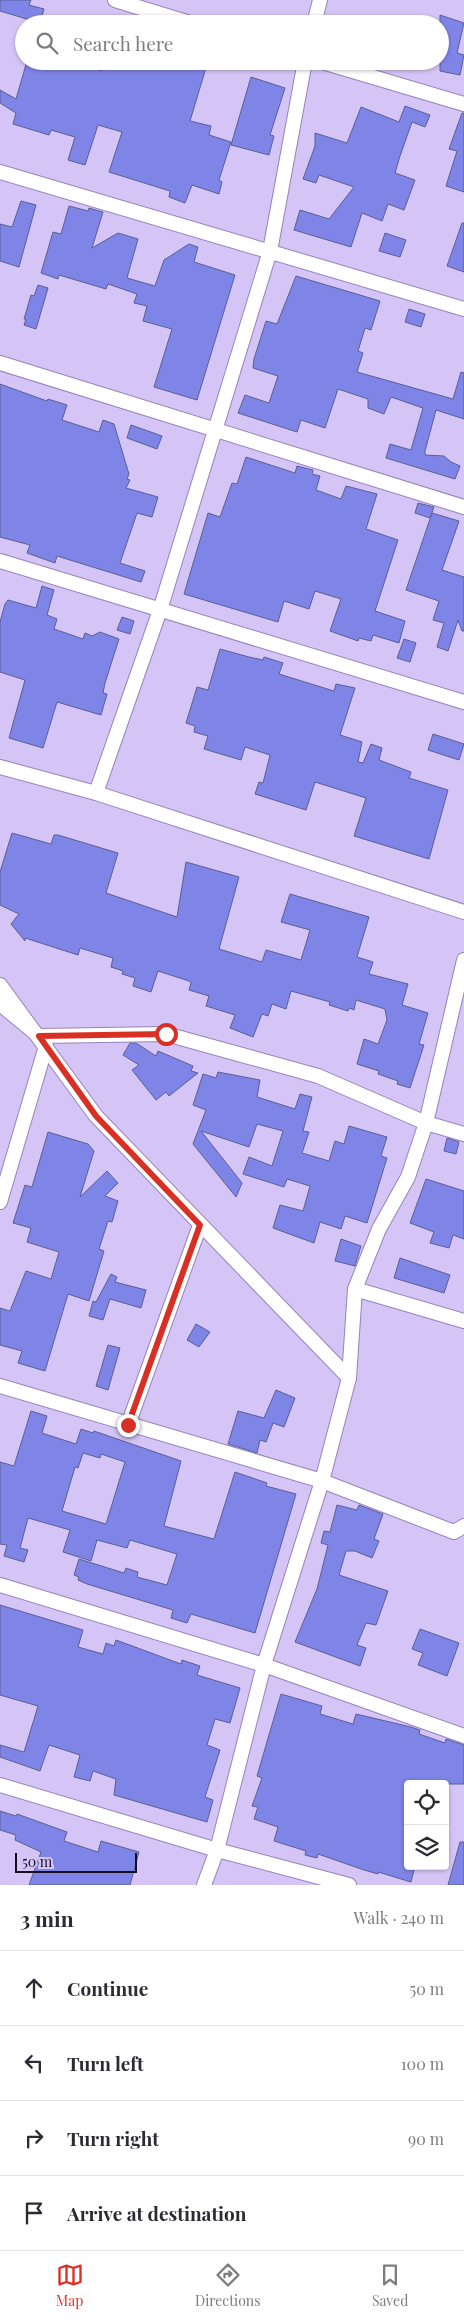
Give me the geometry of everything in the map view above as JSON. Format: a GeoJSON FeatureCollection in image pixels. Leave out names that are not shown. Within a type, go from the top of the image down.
{"type":"FeatureCollection","features":[{"type":"Feature","properties":{"kind":"street"},"geometry":{"type":"LineString","coordinates":[[115,0],[163,15]]}},
{"type":"Feature","properties":{"kind":"street"},"geometry":{"type":"LineString","coordinates":[[316,15],[320,0]]}},
{"type":"Feature","properties":{"kind":"street"},"geometry":{"type":"LineString","coordinates":[[96,793],[160,610],[270,251],[303,70]]}},
{"type":"Feature","properties":{"kind":"street"},"geometry":{"type":"LineString","coordinates":[[349,70],[464,104]]}},
{"type":"Feature","properties":{"kind":"street"},"geometry":{"type":"LineString","coordinates":[[0,172],[464,309]]}},
{"type":"Feature","properties":{"kind":"street"},"geometry":{"type":"LineString","coordinates":[[0,363],[464,507]]}},
{"type":"Feature","properties":{"kind":"street"},"geometry":{"type":"LineString","coordinates":[[0,561],[464,702]]}},
{"type":"Feature","properties":{"kind":"street"},"geometry":{"type":"LineString","coordinates":[[0,767],[96,793],[464,912]]}},
{"type":"Feature","properties":{"kind":"street"},"geometry":{"type":"LineString","coordinates":[[204,1885],[217,1850],[264,1665],[322,1481],[350,1378],[355,1289],[379,1229],[408,1177],[426,1123],[464,960]]}},
{"type":"Feature","properties":{"kind":"street"},"geometry":{"type":"LineString","coordinates":[[0,985],[43,1041],[96,1116],[350,1378]]}},
{"type":"Feature","properties":{"kind":"street"},"geometry":{"type":"LineString","coordinates":[[0,1004],[43,1041],[166,1034],[318,1076],[426,1123],[464,1134]]}},
{"type":"Feature","properties":{"kind":"street"},"geometry":{"type":"LineString","coordinates":[[0,1202],[3,1184],[43,1041]]}},
{"type":"Feature","properties":{"kind":"street"},"geometry":{"type":"LineString","coordinates":[[128,1425],[200,1225]]}},
{"type":"Feature","properties":{"kind":"street"},"geometry":{"type":"LineString","coordinates":[[355,1289],[464,1321]]}},
{"type":"Feature","properties":{"kind":"street"},"geometry":{"type":"LineString","coordinates":[[0,1386],[322,1481],[454,1532],[464,1526]]}},
{"type":"Feature","properties":{"kind":"street"},"geometry":{"type":"LineString","coordinates":[[0,1585],[264,1665],[464,1736]]}},
{"type":"Feature","properties":{"kind":"street"},"geometry":{"type":"LineString","coordinates":[[0,1785],[217,1850],[349,1885]]}},
{"type":"Feature","properties":{"kind":"building"},"geometry":{"type":"Polygon","coordinates":[[[0,0],[31,0],[29,5],[44,9],[42,15],[15,16],[0,11],[0,0]]]}},
{"type":"Feature","properties":{"kind":"building"},"geometry":{"type":"Polygon","coordinates":[[[449,18],[464,23],[457,53],[464,55],[460,75],[440,71],[449,70],[449,18]]]}},
{"type":"Feature","properties":{"kind":"building"},"geometry":{"type":"Polygon","coordinates":[[[24,70],[205,70],[190,121],[211,126],[209,135],[231,142],[219,180],[222,182],[219,194],[192,185],[185,203],[169,197],[170,191],[109,172],[122,132],[98,125],[85,165],[68,160],[75,137],[51,130],[49,135],[13,124],[16,113],[0,103],[0,90],[16,99],[24,70]]]}},
{"type":"Feature","properties":{"kind":"building"},"geometry":{"type":"Polygon","coordinates":[[[251,77],[285,88],[270,135],[274,136],[269,155],[231,145],[251,77]]]}},
{"type":"Feature","properties":{"kind":"building"},"geometry":{"type":"Polygon","coordinates":[[[405,106],[430,115],[425,127],[412,122],[395,173],[415,180],[404,210],[388,204],[382,221],[362,213],[351,247],[294,230],[300,210],[329,219],[354,187],[319,175],[316,183],[303,179],[315,146],[315,133],[347,143],[361,107],[399,122],[405,106]]]}},
{"type":"Feature","properties":{"kind":"building"},"geometry":{"type":"Polygon","coordinates":[[[462,113],[464,113],[464,192],[446,186],[457,151],[449,149],[462,113]]]}},
{"type":"Feature","properties":{"kind":"building"},"geometry":{"type":"Polygon","coordinates":[[[21,201],[36,205],[19,267],[0,261],[0,224],[12,227],[21,201]]]}},
{"type":"Feature","properties":{"kind":"building"},"geometry":{"type":"Polygon","coordinates":[[[69,206],[88,211],[89,208],[103,212],[92,248],[118,233],[138,239],[127,278],[155,286],[164,260],[189,244],[198,247],[194,262],[235,275],[197,400],[154,387],[172,329],[143,321],[147,306],[134,303],[137,294],[108,284],[106,289],[59,275],[58,279],[41,273],[53,232],[61,234],[69,206]]]}},
{"type":"Feature","properties":{"kind":"building"},"geometry":{"type":"Polygon","coordinates":[[[462,223],[464,223],[464,272],[447,266],[462,223]]]}},
{"type":"Feature","properties":{"kind":"building"},"geometry":{"type":"Polygon","coordinates":[[[385,233],[406,240],[400,257],[379,251],[385,233]]]}},
{"type":"Feature","properties":{"kind":"building"},"geometry":{"type":"Polygon","coordinates":[[[296,276],[380,301],[371,330],[365,328],[358,351],[363,353],[357,372],[453,399],[461,372],[464,373],[464,419],[436,410],[425,451],[425,455],[444,456],[460,466],[455,479],[386,458],[390,444],[411,450],[423,408],[391,397],[384,414],[368,408],[368,399],[338,389],[325,428],[301,420],[297,432],[238,413],[245,395],[269,403],[278,376],[253,368],[254,359],[266,321],[277,324],[296,276]]]}},
{"type":"Feature","properties":{"kind":"building"},"geometry":{"type":"Polygon","coordinates":[[[38,285],[48,288],[36,329],[24,325],[26,319],[24,319],[31,295],[34,296],[38,285]]]}},
{"type":"Feature","properties":{"kind":"building"},"geometry":{"type":"Polygon","coordinates":[[[409,309],[425,314],[421,327],[405,322],[409,309]]]}},
{"type":"Feature","properties":{"kind":"building"},"geometry":{"type":"Polygon","coordinates":[[[0,384],[47,401],[48,399],[67,405],[62,420],[99,432],[103,420],[114,424],[129,474],[127,479],[130,480],[126,488],[158,497],[152,517],[137,513],[120,563],[145,571],[141,582],[57,556],[55,563],[27,553],[30,545],[0,537],[0,384]]]}},
{"type":"Feature","properties":{"kind":"building"},"geometry":{"type":"Polygon","coordinates":[[[131,425],[162,436],[157,449],[127,438],[131,425]]]}},
{"type":"Feature","properties":{"kind":"building"},"geometry":{"type":"Polygon","coordinates":[[[246,457],[295,473],[297,466],[313,470],[312,474],[320,476],[316,490],[341,499],[346,486],[377,494],[366,529],[398,540],[375,611],[405,621],[399,643],[373,635],[371,641],[359,638],[358,641],[330,631],[341,599],[315,591],[309,609],[284,601],[278,622],[184,594],[208,513],[220,517],[232,483],[237,484],[246,457]]]}},
{"type":"Feature","properties":{"kind":"building"},"geometry":{"type":"Polygon","coordinates":[[[418,503],[434,507],[430,518],[415,513],[418,503]]]}},
{"type":"Feature","properties":{"kind":"building"},"geometry":{"type":"Polygon","coordinates":[[[432,513],[459,521],[442,570],[464,577],[464,631],[462,631],[458,620],[448,651],[437,647],[444,623],[433,620],[439,601],[406,590],[432,513]]]}},
{"type":"Feature","properties":{"kind":"building"},"geometry":{"type":"Polygon","coordinates":[[[42,586],[54,590],[47,615],[57,619],[54,629],[83,639],[85,633],[92,636],[100,632],[119,639],[105,683],[103,693],[107,694],[101,715],[57,702],[43,748],[9,738],[25,680],[0,672],[0,622],[5,604],[8,600],[36,608],[42,586]]]}},
{"type":"Feature","properties":{"kind":"building"},"geometry":{"type":"Polygon","coordinates":[[[122,617],[134,621],[130,634],[117,630],[122,617]]]}},
{"type":"Feature","properties":{"kind":"building"},"geometry":{"type":"Polygon","coordinates":[[[404,639],[416,643],[410,662],[397,658],[404,639]]]}},
{"type":"Feature","properties":{"kind":"building"},"geometry":{"type":"Polygon","coordinates":[[[220,649],[263,660],[264,657],[283,663],[279,674],[334,691],[336,684],[355,688],[340,735],[362,742],[358,762],[363,763],[371,744],[382,748],[379,760],[411,772],[409,778],[448,790],[429,859],[354,836],[366,798],[315,782],[306,810],[255,794],[259,782],[263,783],[270,755],[245,747],[241,760],[204,749],[208,736],[194,732],[195,726],[186,723],[197,687],[208,690],[220,649]]]}},
{"type":"Feature","properties":{"kind":"building"},"geometry":{"type":"Polygon","coordinates":[[[433,734],[464,744],[459,760],[428,750],[433,734]]]}},
{"type":"Feature","properties":{"kind":"building"},"geometry":{"type":"Polygon","coordinates":[[[12,833],[51,844],[54,835],[58,835],[118,853],[106,893],[177,917],[186,862],[239,877],[219,949],[262,962],[266,950],[301,960],[310,930],[281,922],[290,894],[369,917],[357,957],[373,962],[369,974],[408,984],[402,1005],[428,1013],[419,1044],[424,1045],[410,1088],[397,1084],[398,1081],[378,1074],[379,1071],[357,1064],[364,1039],[378,1044],[387,1020],[385,1009],[356,1000],[354,1010],[349,1008],[348,1011],[329,1005],[330,1002],[291,991],[286,1009],[272,1004],[268,1016],[262,1014],[253,1037],[230,1028],[235,1015],[206,1006],[209,996],[189,990],[191,983],[189,981],[158,971],[151,992],[133,986],[135,978],[122,974],[123,971],[111,967],[113,958],[80,948],[78,955],[25,938],[25,941],[11,924],[19,914],[0,905],[0,872],[12,833]]]}},
{"type":"Feature","properties":{"kind":"building"},"geometry":{"type":"Polygon","coordinates":[[[130,1043],[136,1043],[156,1056],[158,1051],[193,1066],[191,1071],[198,1073],[169,1096],[166,1092],[156,1100],[132,1070],[139,1065],[123,1055],[130,1043]]]}},
{"type":"Feature","properties":{"kind":"building"},"geometry":{"type":"Polygon","coordinates":[[[218,1072],[260,1080],[257,1097],[295,1109],[300,1094],[312,1097],[303,1131],[309,1132],[302,1153],[329,1161],[335,1141],[344,1144],[349,1126],[387,1137],[381,1156],[387,1158],[367,1223],[345,1216],[341,1229],[320,1222],[314,1243],[273,1228],[280,1205],[303,1211],[310,1186],[287,1179],[284,1187],[243,1174],[249,1157],[272,1166],[283,1131],[257,1124],[249,1147],[201,1131],[242,1183],[236,1197],[193,1144],[206,1110],[193,1105],[203,1074],[216,1078],[218,1072]]]}},
{"type":"Feature","properties":{"kind":"building"},"geometry":{"type":"Polygon","coordinates":[[[48,1132],[88,1144],[94,1151],[80,1197],[107,1171],[118,1183],[105,1196],[118,1201],[112,1222],[108,1221],[99,1249],[104,1251],[89,1301],[68,1294],[45,1371],[18,1363],[22,1351],[0,1345],[0,1308],[10,1311],[26,1271],[51,1279],[59,1252],[27,1242],[31,1228],[13,1223],[25,1185],[32,1187],[48,1132]]]}},
{"type":"Feature","properties":{"kind":"building"},"geometry":{"type":"Polygon","coordinates":[[[447,1138],[459,1142],[456,1154],[444,1151],[447,1138]]]}},
{"type":"Feature","properties":{"kind":"building"},"geometry":{"type":"Polygon","coordinates":[[[426,1179],[464,1191],[464,1239],[453,1235],[449,1248],[430,1243],[434,1232],[410,1223],[426,1179]]]}},
{"type":"Feature","properties":{"kind":"building"},"geometry":{"type":"Polygon","coordinates":[[[341,1239],[361,1246],[355,1266],[335,1261],[341,1239]]]}},
{"type":"Feature","properties":{"kind":"building"},"geometry":{"type":"Polygon","coordinates":[[[400,1258],[450,1275],[444,1293],[394,1278],[400,1258]]]}},
{"type":"Feature","properties":{"kind":"building"},"geometry":{"type":"Polygon","coordinates":[[[111,1274],[117,1277],[115,1282],[146,1290],[141,1308],[110,1299],[103,1320],[89,1316],[93,1301],[96,1302],[111,1274]]]}},
{"type":"Feature","properties":{"kind":"building"},"geometry":{"type":"Polygon","coordinates":[[[196,1324],[210,1332],[199,1347],[187,1340],[196,1324]]]}},
{"type":"Feature","properties":{"kind":"building"},"geometry":{"type":"Polygon","coordinates":[[[108,1345],[120,1348],[108,1390],[96,1386],[108,1345]]]}},
{"type":"Feature","properties":{"kind":"building"},"geometry":{"type":"Polygon","coordinates":[[[276,1390],[295,1398],[284,1427],[273,1423],[266,1442],[260,1440],[257,1453],[228,1444],[238,1411],[264,1418],[276,1390]]]}},
{"type":"Feature","properties":{"kind":"building"},"geometry":{"type":"Polygon","coordinates":[[[31,1411],[47,1416],[42,1433],[76,1444],[81,1429],[93,1433],[94,1431],[181,1461],[164,1526],[214,1539],[235,1472],[267,1483],[266,1486],[296,1494],[255,1633],[191,1614],[187,1623],[171,1618],[173,1610],[87,1584],[78,1580],[79,1577],[74,1575],[79,1559],[124,1573],[126,1568],[138,1572],[137,1577],[167,1585],[177,1554],[130,1540],[127,1548],[97,1540],[91,1561],[63,1552],[70,1530],[28,1518],[20,1548],[28,1550],[24,1562],[4,1556],[7,1545],[0,1544],[0,1462],[14,1466],[31,1411]],[[83,1453],[78,1468],[75,1467],[62,1511],[106,1524],[125,1462],[101,1454],[100,1458],[83,1453]]]}},
{"type":"Feature","properties":{"kind":"building"},"geometry":{"type":"Polygon","coordinates":[[[337,1505],[357,1510],[359,1505],[383,1514],[374,1539],[379,1541],[372,1558],[355,1551],[346,1551],[339,1575],[388,1591],[376,1625],[366,1623],[357,1645],[366,1648],[360,1666],[295,1642],[317,1589],[328,1545],[321,1543],[324,1531],[330,1532],[337,1505]]]}},
{"type":"Feature","properties":{"kind":"building"},"geometry":{"type":"Polygon","coordinates":[[[0,1605],[83,1630],[78,1647],[103,1654],[106,1643],[114,1646],[116,1640],[181,1664],[182,1660],[200,1666],[197,1675],[240,1688],[230,1723],[215,1719],[207,1745],[220,1750],[205,1797],[213,1800],[207,1822],[114,1795],[116,1779],[93,1771],[90,1781],[74,1777],[80,1755],[49,1745],[40,1771],[0,1757],[0,1745],[24,1752],[38,1706],[0,1695],[0,1605]]]}},
{"type":"Feature","properties":{"kind":"building"},"geometry":{"type":"Polygon","coordinates":[[[420,1629],[459,1643],[447,1676],[418,1665],[423,1653],[412,1649],[420,1629]]]}},
{"type":"Feature","properties":{"kind":"building"},"geometry":{"type":"Polygon","coordinates":[[[281,1694],[322,1706],[320,1714],[353,1724],[356,1714],[411,1727],[420,1730],[419,1734],[445,1743],[446,1739],[464,1745],[464,1784],[449,1784],[449,1780],[404,1780],[404,1870],[414,1870],[411,1882],[378,1872],[378,1874],[364,1870],[318,1854],[317,1858],[305,1855],[306,1851],[274,1841],[278,1827],[254,1819],[258,1807],[252,1806],[262,1778],[257,1776],[281,1694]]]}},
{"type":"Feature","properties":{"kind":"building"},"geometry":{"type":"Polygon","coordinates":[[[0,1811],[16,1816],[17,1814],[67,1832],[64,1841],[98,1852],[101,1841],[139,1852],[130,1885],[29,1885],[41,1852],[15,1840],[16,1835],[0,1830],[0,1811]]]}},
{"type":"Feature","properties":{"kind":"building"},"geometry":{"type":"Polygon","coordinates":[[[460,1842],[464,1842],[464,1885],[448,1885],[460,1842]]]}},
{"type":"Feature","properties":{"kind":"route"},"geometry":{"type":"LineString","coordinates":[[128,1425],[200,1225],[96,1116],[39,1036],[166,1034]]}}]}
